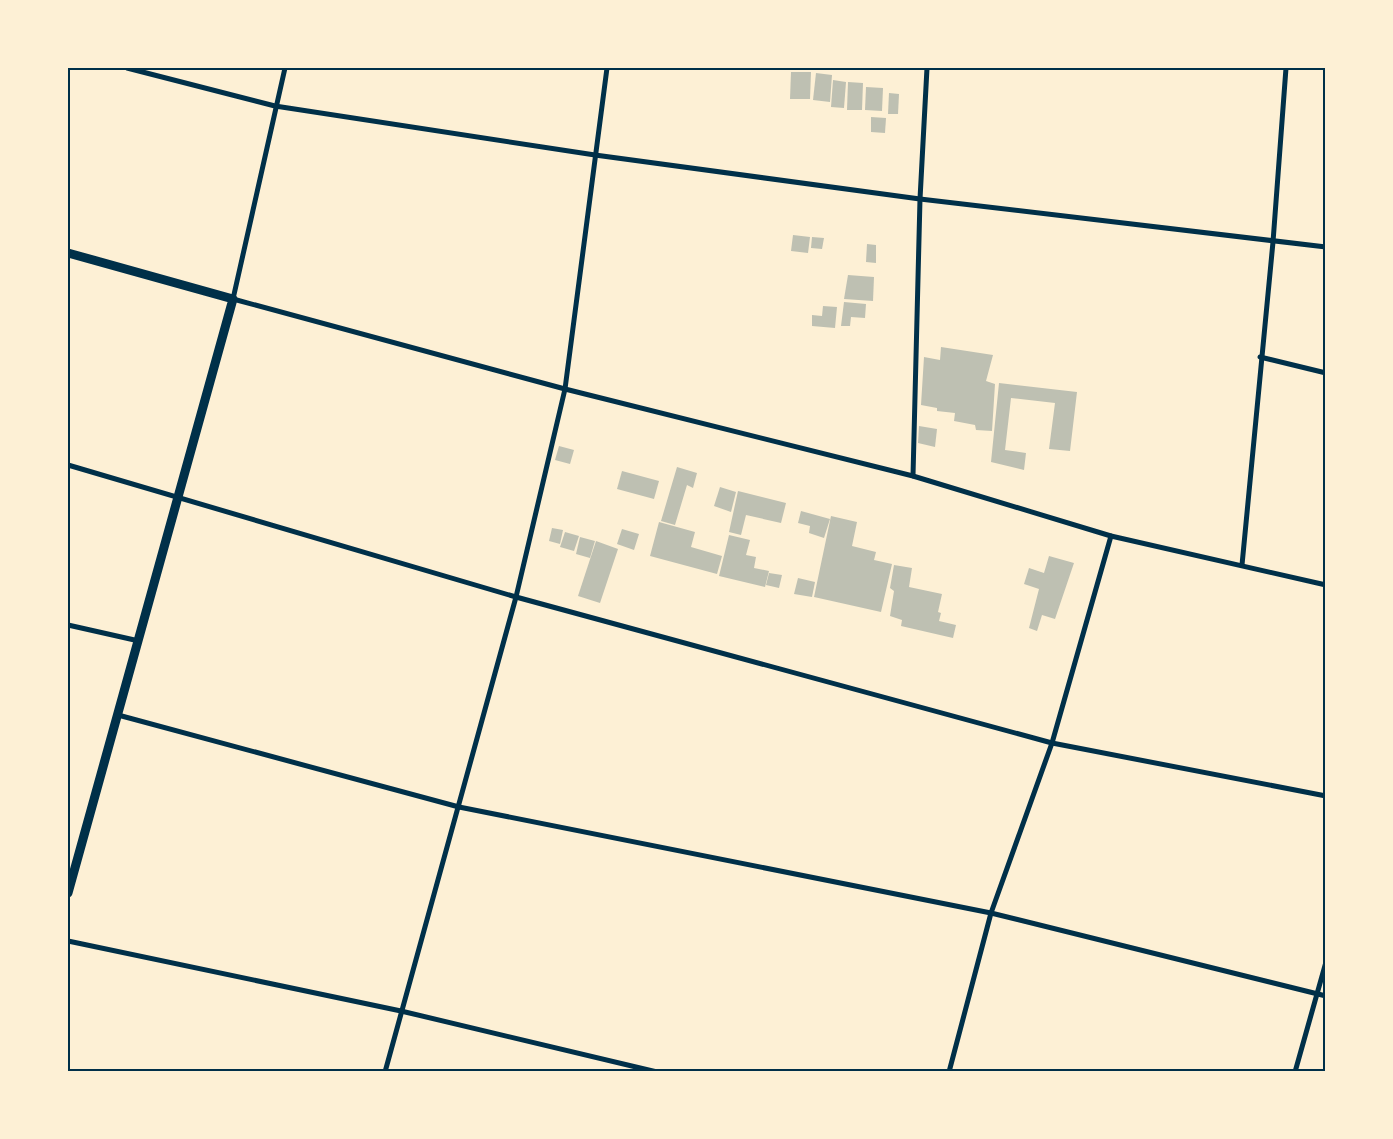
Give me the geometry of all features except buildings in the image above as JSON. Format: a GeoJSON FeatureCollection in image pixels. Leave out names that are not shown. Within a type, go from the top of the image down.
{"type":"FeatureCollection","features":[{"type":"Feature","properties":{"kind":"street"},"geometry":{"type":"LineString","coordinates":[[127,68],[275,106],[596,156],[920,199],[1326,247]]}},
{"type":"Feature","properties":{"kind":"street"},"geometry":{"type":"LineString","coordinates":[[68,893],[233,299],[285,68]]}},
{"type":"Feature","properties":{"kind":"street"},"geometry":{"type":"LineString","coordinates":[[385,1072],[516,597],[565,389],[607,68]]}},
{"type":"Feature","properties":{"kind":"street"},"geometry":{"type":"LineString","coordinates":[[913,476],[920,199],[927,68]]}},
{"type":"Feature","properties":{"kind":"street"},"geometry":{"type":"LineString","coordinates":[[1242,564],[1260,357],[1273,242],[1286,68]]}},
{"type":"Feature","properties":{"kind":"street"},"geometry":{"type":"LineString","coordinates":[[68,253],[565,389],[913,476],[1111,536],[1242,564],[1326,585]]}},
{"type":"Feature","properties":{"kind":"street"},"geometry":{"type":"LineString","coordinates":[[1260,357],[1326,373]]}},
{"type":"Feature","properties":{"kind":"street"},"geometry":{"type":"LineString","coordinates":[[68,465],[516,597],[1052,743],[1326,796]]}},
{"type":"Feature","properties":{"kind":"street"},"geometry":{"type":"LineString","coordinates":[[949,1072],[991,913],[1052,743],[1111,536]]}},
{"type":"Feature","properties":{"kind":"street"},"geometry":{"type":"LineString","coordinates":[[68,625],[138,641]]}},
{"type":"Feature","properties":{"kind":"street"},"geometry":{"type":"LineString","coordinates":[[118,715],[459,807],[991,913],[1326,996]]}},
{"type":"Feature","properties":{"kind":"street"},"geometry":{"type":"LineString","coordinates":[[68,941],[402,1011],[657,1072]]}},
{"type":"Feature","properties":{"kind":"street"},"geometry":{"type":"LineString","coordinates":[[1295,1072],[1326,962]]}}]}
